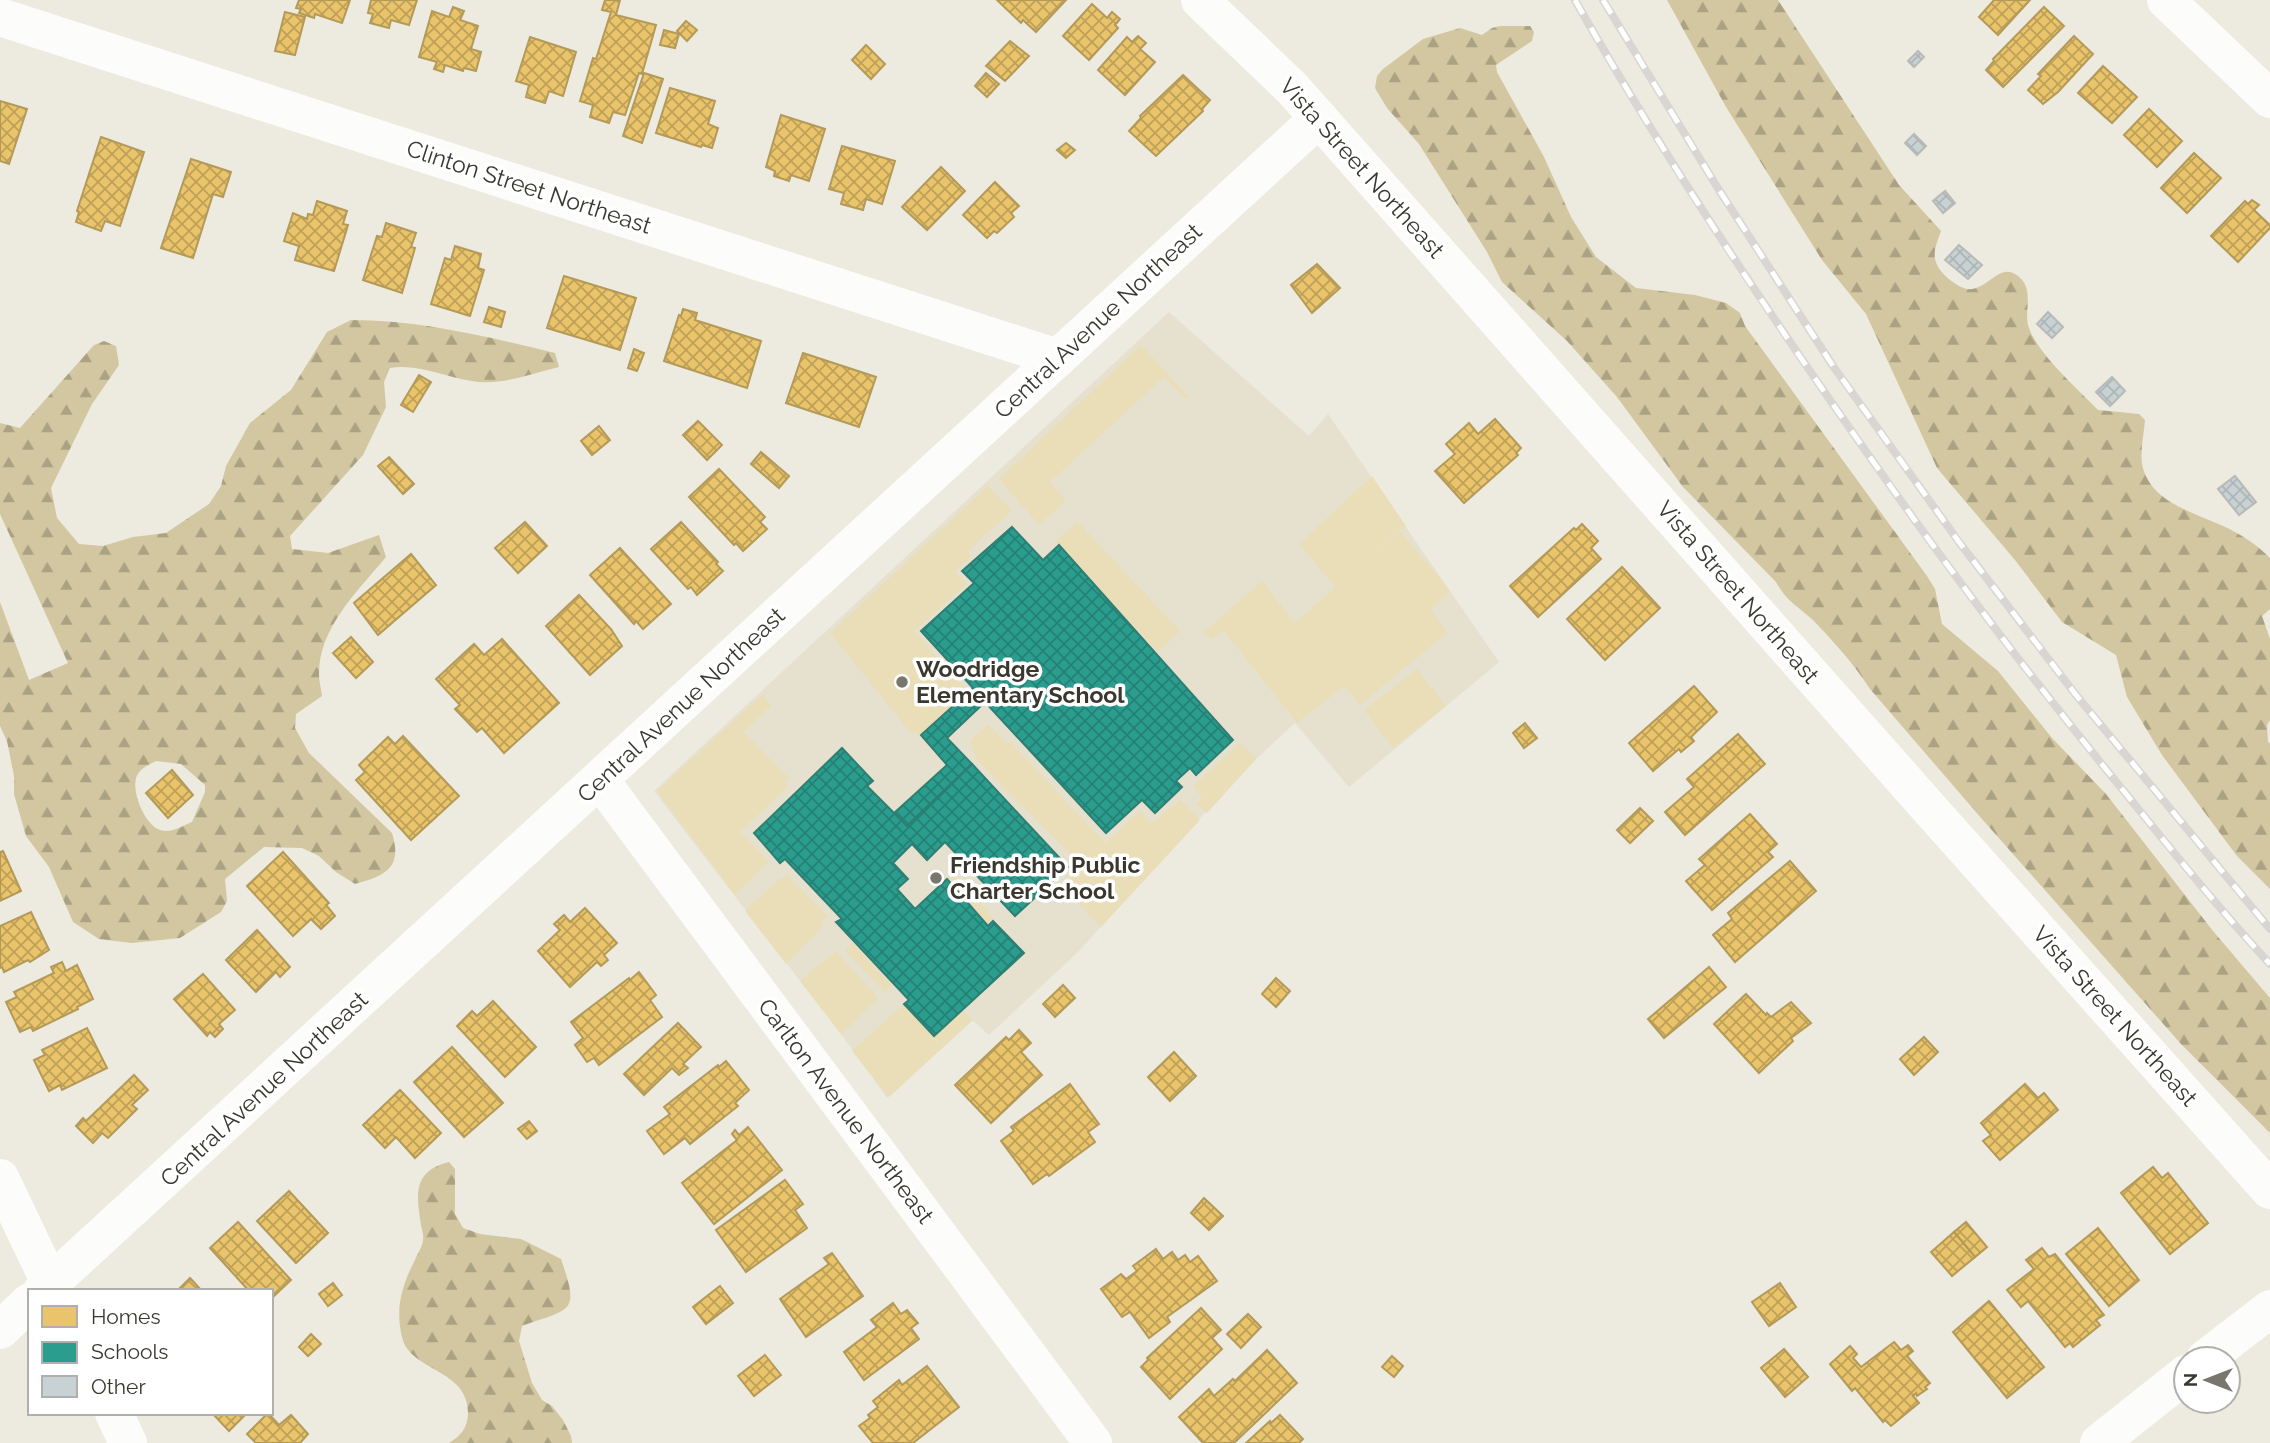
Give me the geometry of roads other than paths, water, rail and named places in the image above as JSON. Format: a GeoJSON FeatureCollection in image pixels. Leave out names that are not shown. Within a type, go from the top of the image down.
{"type":"FeatureCollection","features":[{"type":"Feature","properties":{"kind":"street","name":"Vista Street Northeast"},"geometry":{"type":"LineString","coordinates":[[1200,0],[1292,88],[1319,118],[2270,1190]]}},
{"type":"Feature","properties":{"kind":"street"},"geometry":{"type":"LineString","coordinates":[[2166,0],[2270,99]]}},
{"type":"Feature","properties":{"kind":"street","name":"Clinton Street Northeast"},"geometry":{"type":"LineString","coordinates":[[0,17],[1059,358]]}},
{"type":"Feature","properties":{"kind":"street","name":"Central Avenue Northeast"},"geometry":{"type":"LineString","coordinates":[[47,1289],[1319,118]]}},
{"type":"Feature","properties":{"kind":"street","name":"Carlton Avenue Northeast"},"geometry":{"type":"LineString","coordinates":[[600,780],[1093,1443]]}},
{"type":"Feature","properties":{"kind":"street"},"geometry":{"type":"LineString","coordinates":[[0,1178],[43,1289]]}},
{"type":"Feature","properties":{"kind":"street","name":"Central Avenue Northeast"},"geometry":{"type":"LineString","coordinates":[[0,1330],[28,1306]]}},
{"type":"Feature","properties":{"kind":"street"},"geometry":{"type":"LineString","coordinates":[[2223,1345],[2270,1308]]}},
{"type":"Feature","properties":{"kind":"street"},"geometry":{"type":"LineString","coordinates":[[2099,1443],[2172,1385]]}},
{"type":"Feature","properties":{"kind":"street"},"geometry":{"type":"LineString","coordinates":[[115,1415],[128,1443]]}},
{"type":"Feature","properties":{"kind":"railway"},"geometry":{"type":"LineString","coordinates":[[1575,0],[1720,237],[1797,353],[1907,509],[2062,715],[2197,881],[2270,964]]}},
{"type":"Feature","properties":{"kind":"railway"},"geometry":{"type":"LineString","coordinates":[[1603,0],[1719,190],[1833,366],[1959,542],[2076,695],[2270,929]]}},
{"type":"Feature","properties":{"kind":"place","name":"Woodridge Elementary School"},"geometry":{"type":"Point","coordinates":[902,682]}},
{"type":"Feature","properties":{"kind":"place","name":"Friendship Public Charter School"},"geometry":{"type":"Point","coordinates":[936,878]}}]}
